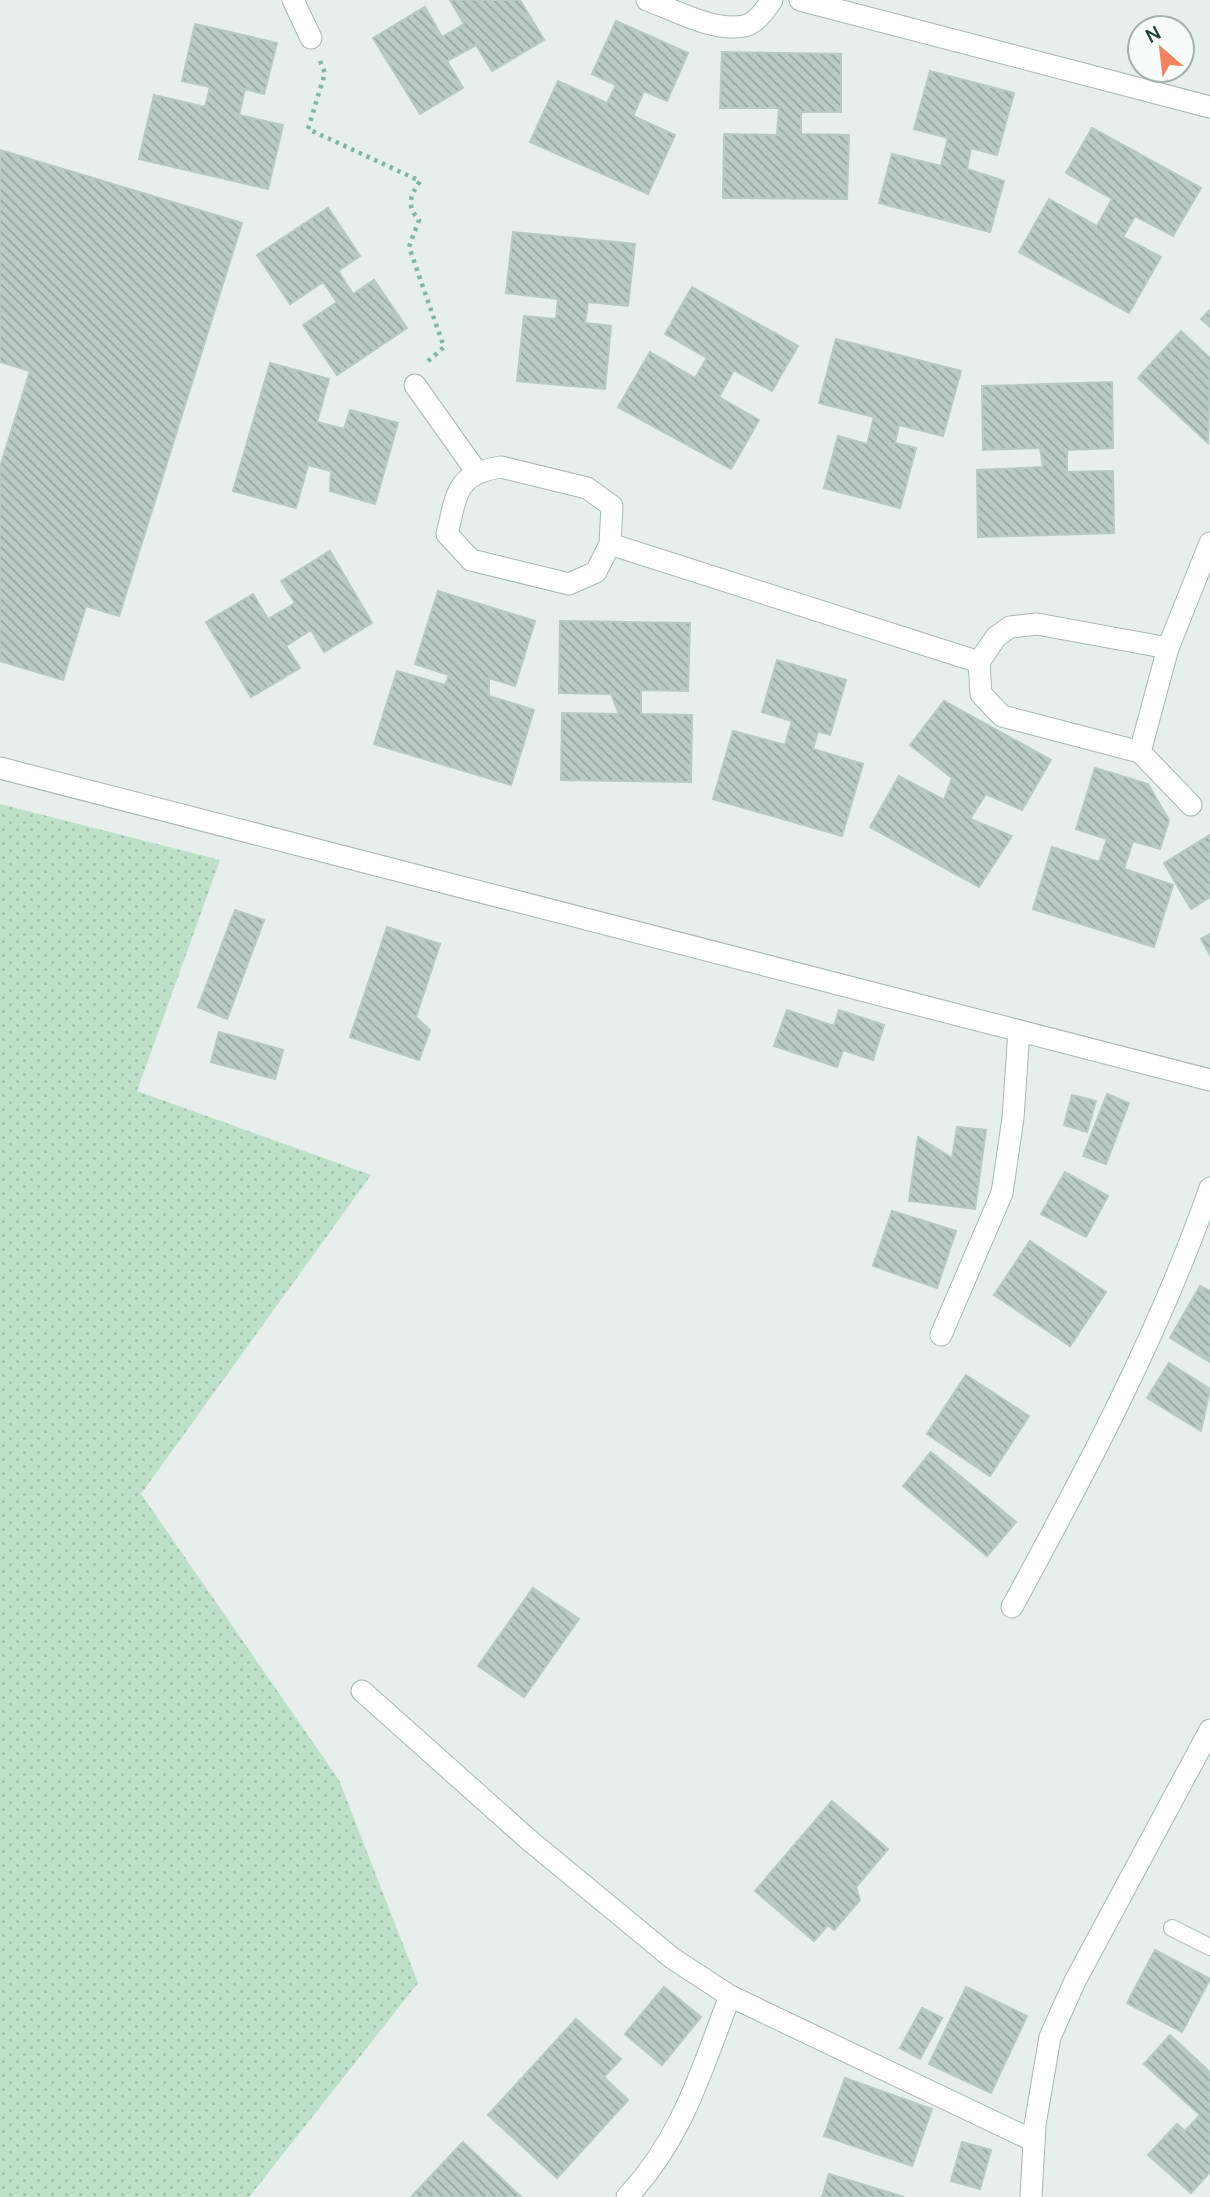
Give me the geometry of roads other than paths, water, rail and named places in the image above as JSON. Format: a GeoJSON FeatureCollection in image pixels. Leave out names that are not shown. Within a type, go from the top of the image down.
{"type":"FeatureCollection","features":[{"type":"Feature","properties":{"kind":"street"},"geometry":{"type":"LineString","coordinates":[[293,0],[311,38]]}},
{"type":"Feature","properties":{"kind":"street"},"geometry":{"type":"LineString","coordinates":[[647,0],[720,26],[746,26],[761,16],[772,0]]}},
{"type":"Feature","properties":{"kind":"street"},"geometry":{"type":"LineString","coordinates":[[800,0],[1210,107]]}},
{"type":"Feature","properties":{"kind":"street"},"geometry":{"type":"LineString","coordinates":[[415,385],[476,471]]}},
{"type":"Feature","properties":{"kind":"street"},"geometry":{"type":"LineString","coordinates":[[501,467],[587,488],[612,506],[610,544],[596,572],[569,584],[471,560],[447,534],[457,491],[476,471],[501,467]]}},
{"type":"Feature","properties":{"kind":"street"},"geometry":{"type":"LineString","coordinates":[[1140,752],[1168,648],[1210,543]]}},
{"type":"Feature","properties":{"kind":"street"},"geometry":{"type":"LineString","coordinates":[[610,544],[979,662]]}},
{"type":"Feature","properties":{"kind":"street"},"geometry":{"type":"LineString","coordinates":[[1168,648],[1037,624],[1010,627],[996,637],[979,662],[981,694],[1002,716],[1140,752],[1191,805]]}},
{"type":"Feature","properties":{"kind":"street"},"geometry":{"type":"LineString","coordinates":[[0,768],[1210,1080]]}},
{"type":"Feature","properties":{"kind":"street"},"geometry":{"type":"LineString","coordinates":[[942,1335],[1002,1193],[1013,1118],[1019,1031]]}},
{"type":"Feature","properties":{"kind":"street"},"geometry":{"type":"LineString","coordinates":[[1012,1607],[1100,1445],[1190,1243],[1210,1188]]}},
{"type":"Feature","properties":{"kind":"street"},"geometry":{"type":"LineString","coordinates":[[362,1691],[529,1840],[672,1958],[730,1996],[1034,2141]]}},
{"type":"Feature","properties":{"kind":"street"},"geometry":{"type":"LineString","coordinates":[[1031,2197],[1034,2141],[1050,2037],[1075,1981],[1210,1730]]}},
{"type":"Feature","properties":{"kind":"street"},"geometry":{"type":"LineString","coordinates":[[627,2197],[649,2174],[677,2131],[730,1996]]}},
{"type":"Feature","properties":{"kind":"lane"},"geometry":{"type":"LineString","coordinates":[[1172,1928],[1210,1947]]}}]}
